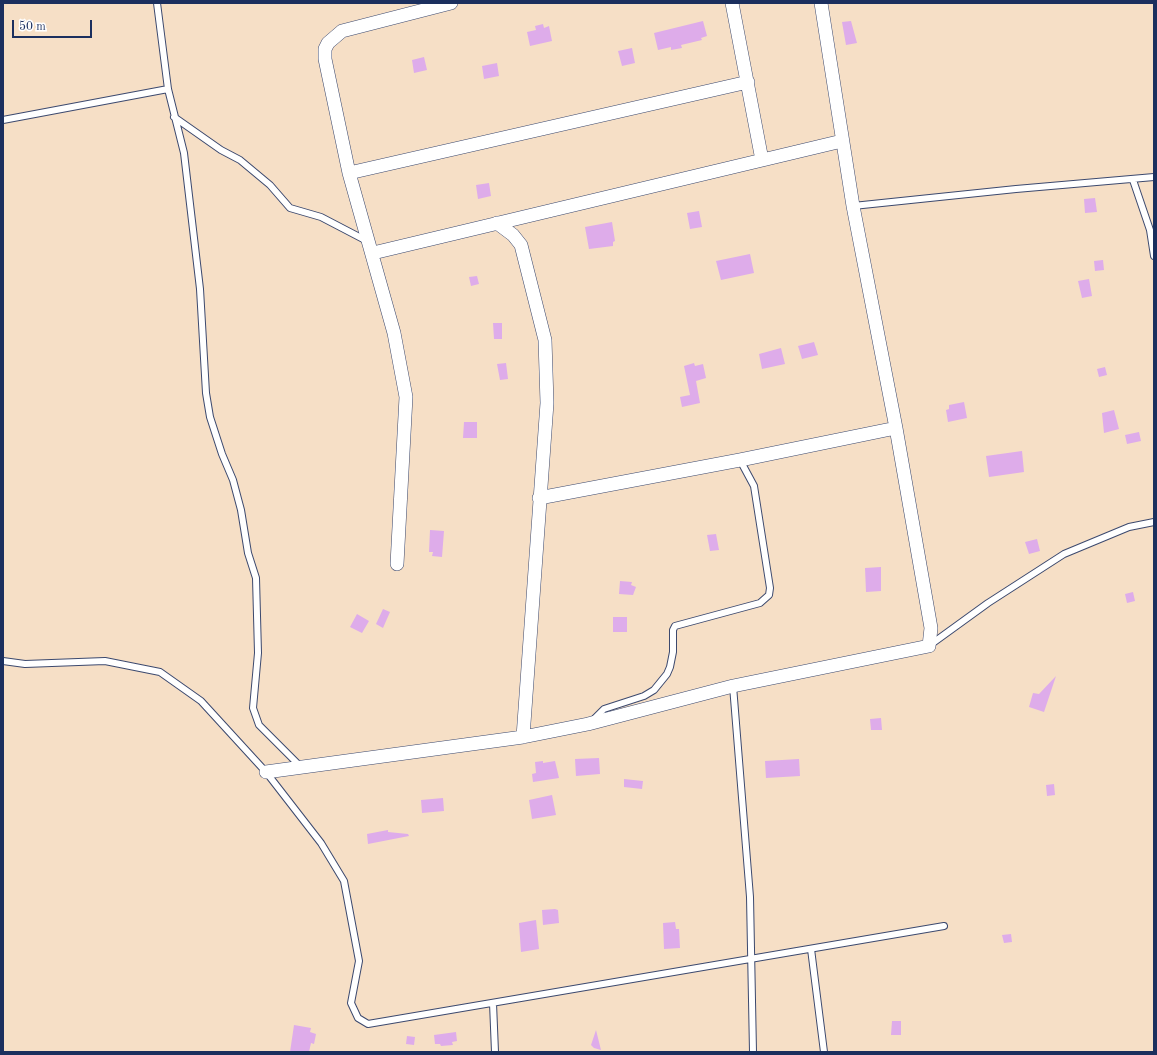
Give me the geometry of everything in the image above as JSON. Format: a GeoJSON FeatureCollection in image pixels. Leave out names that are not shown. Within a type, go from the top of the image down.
{"type":"FeatureCollection","features":[{"type":"Feature","properties":{"kind":"street"},"geometry":{"type":"LineString","coordinates":[[397,564],[406,397],[394,333],[349,173],[325,59],[328,43],[342,31],[451,3]]}},
{"type":"Feature","properties":{"kind":"street"},"geometry":{"type":"LineString","coordinates":[[732,3],[762,160]]}},
{"type":"Feature","properties":{"kind":"street"},"geometry":{"type":"LineString","coordinates":[[266,772],[524,737],[588,724],[733,686],[929,646],[931,628],[896,428],[853,206],[821,3]]}},
{"type":"Feature","properties":{"kind":"street"},"geometry":{"type":"LineString","coordinates":[[349,173],[748,82]]}},
{"type":"Feature","properties":{"kind":"street"},"geometry":{"type":"LineString","coordinates":[[370,247],[497,223],[842,141]]}},
{"type":"Feature","properties":{"kind":"street"},"geometry":{"type":"LineString","coordinates":[[497,223],[513,235],[521,245],[545,340],[547,403],[539,498],[524,737]]}},
{"type":"Feature","properties":{"kind":"street"},"geometry":{"type":"LineString","coordinates":[[539,498],[740,460],[896,428]]}},
{"type":"Feature","properties":{"kind":"lane"},"geometry":{"type":"LineString","coordinates":[[157,3],[168,88],[184,153],[200,289],[206,393],[210,417],[222,454],[233,480],[241,510],[248,553],[256,578],[258,653],[253,708],[259,725],[300,767]]}},
{"type":"Feature","properties":{"kind":"lane"},"geometry":{"type":"LineString","coordinates":[[3,120],[168,88]]}},
{"type":"Feature","properties":{"kind":"lane"},"geometry":{"type":"LineString","coordinates":[[174,117],[221,150],[240,160],[270,185],[290,208],[320,217],[370,247]]}},
{"type":"Feature","properties":{"kind":"lane"},"geometry":{"type":"LineString","coordinates":[[853,206],[1016,189],[1154,177]]}},
{"type":"Feature","properties":{"kind":"lane"},"geometry":{"type":"LineString","coordinates":[[1133,180],[1150,230],[1154,256]]}},
{"type":"Feature","properties":{"kind":"lane"},"geometry":{"type":"LineString","coordinates":[[588,724],[604,709],[644,696],[654,690],[668,674],[673,652],[673,630],[679,623],[760,603],[769,595],[770,588],[754,486],[740,460]]}},
{"type":"Feature","properties":{"kind":"lane"},"geometry":{"type":"LineString","coordinates":[[929,646],[1064,554],[1129,527],[1154,522]]}},
{"type":"Feature","properties":{"kind":"lane"},"geometry":{"type":"LineString","coordinates":[[3,661],[25,664],[105,660],[160,672],[201,701],[266,772],[321,842],[344,881],[359,961],[351,1003],[358,1018],[368,1024],[944,926]]}},
{"type":"Feature","properties":{"kind":"lane"},"geometry":{"type":"LineString","coordinates":[[733,686],[750,896],[753,1052]]}},
{"type":"Feature","properties":{"kind":"lane"},"geometry":{"type":"LineString","coordinates":[[811,949],[824,1052]]}},
{"type":"Feature","properties":{"kind":"lane"},"geometry":{"type":"LineString","coordinates":[[493,1003],[495,1052]]}},
{"type":"Feature","properties":{"kind":"building"},"geometry":{"type":"Polygon","coordinates":[[[703,21],[707,36],[701,38],[702,40],[681,45],[682,48],[671,50],[671,47],[658,50],[654,33],[703,21]]]}},
{"type":"Feature","properties":{"kind":"building"},"geometry":{"type":"Polygon","coordinates":[[[851,21],[857,43],[846,45],[842,22],[851,21]]]}},
{"type":"Feature","properties":{"kind":"building"},"geometry":{"type":"Polygon","coordinates":[[[543,24],[544,28],[549,26],[552,41],[530,46],[527,32],[536,30],[535,26],[543,24]]]}},
{"type":"Feature","properties":{"kind":"building"},"geometry":{"type":"Polygon","coordinates":[[[632,48],[635,63],[622,66],[618,51],[632,48]]]}},
{"type":"Feature","properties":{"kind":"building"},"geometry":{"type":"Polygon","coordinates":[[[424,57],[427,70],[414,73],[412,60],[424,57]]]}},
{"type":"Feature","properties":{"kind":"building"},"geometry":{"type":"Polygon","coordinates":[[[497,63],[499,76],[484,79],[482,66],[497,63]]]}},
{"type":"Feature","properties":{"kind":"building"},"geometry":{"type":"Polygon","coordinates":[[[489,183],[491,196],[478,199],[476,185],[489,183]]]}},
{"type":"Feature","properties":{"kind":"building"},"geometry":{"type":"Polygon","coordinates":[[[1095,198],[1097,212],[1085,213],[1084,199],[1095,198]]]}},
{"type":"Feature","properties":{"kind":"building"},"geometry":{"type":"Polygon","coordinates":[[[699,211],[702,227],[690,229],[687,213],[699,211]]]}},
{"type":"Feature","properties":{"kind":"building"},"geometry":{"type":"Polygon","coordinates":[[[612,222],[615,241],[613,242],[613,246],[589,249],[585,227],[612,222]]]}},
{"type":"Feature","properties":{"kind":"building"},"geometry":{"type":"Polygon","coordinates":[[[750,254],[754,273],[721,280],[716,261],[750,254]]]}},
{"type":"Feature","properties":{"kind":"building"},"geometry":{"type":"Polygon","coordinates":[[[1103,260],[1104,270],[1095,271],[1094,261],[1103,260]]]}},
{"type":"Feature","properties":{"kind":"building"},"geometry":{"type":"Polygon","coordinates":[[[477,276],[479,284],[471,286],[469,277],[477,276]]]}},
{"type":"Feature","properties":{"kind":"building"},"geometry":{"type":"Polygon","coordinates":[[[1089,279],[1092,296],[1082,298],[1078,281],[1089,279]]]}},
{"type":"Feature","properties":{"kind":"building"},"geometry":{"type":"Polygon","coordinates":[[[493,323],[502,323],[502,339],[494,339],[493,323]]]}},
{"type":"Feature","properties":{"kind":"building"},"geometry":{"type":"Polygon","coordinates":[[[814,342],[818,355],[802,359],[798,346],[814,342]]]}},
{"type":"Feature","properties":{"kind":"building"},"geometry":{"type":"Polygon","coordinates":[[[781,348],[785,364],[762,369],[759,354],[781,348]]]}},
{"type":"Feature","properties":{"kind":"building"},"geometry":{"type":"Polygon","coordinates":[[[506,363],[508,379],[500,380],[497,364],[506,363]]]}},
{"type":"Feature","properties":{"kind":"building"},"geometry":{"type":"Polygon","coordinates":[[[694,363],[695,366],[703,364],[706,378],[696,381],[700,403],[682,407],[680,397],[690,395],[684,366],[694,363]]]}},
{"type":"Feature","properties":{"kind":"building"},"geometry":{"type":"Polygon","coordinates":[[[1105,367],[1107,375],[1099,377],[1097,369],[1105,367]]]}},
{"type":"Feature","properties":{"kind":"building"},"geometry":{"type":"Polygon","coordinates":[[[964,402],[967,418],[948,422],[946,410],[949,409],[949,405],[964,402]]]}},
{"type":"Feature","properties":{"kind":"building"},"geometry":{"type":"Polygon","coordinates":[[[1114,410],[1119,429],[1104,433],[1102,413],[1114,410]]]}},
{"type":"Feature","properties":{"kind":"building"},"geometry":{"type":"Polygon","coordinates":[[[464,422],[477,422],[477,438],[463,438],[464,422]]]}},
{"type":"Feature","properties":{"kind":"building"},"geometry":{"type":"Polygon","coordinates":[[[1139,432],[1141,441],[1127,444],[1125,435],[1139,432]]]}},
{"type":"Feature","properties":{"kind":"building"},"geometry":{"type":"Polygon","coordinates":[[[1022,451],[1024,472],[989,477],[986,456],[1022,451]]]}},
{"type":"Feature","properties":{"kind":"building"},"geometry":{"type":"Polygon","coordinates":[[[430,530],[444,531],[442,557],[432,556],[433,552],[429,552],[430,530]]]}},
{"type":"Feature","properties":{"kind":"building"},"geometry":{"type":"Polygon","coordinates":[[[716,534],[719,550],[710,551],[707,535],[716,534]]]}},
{"type":"Feature","properties":{"kind":"building"},"geometry":{"type":"Polygon","coordinates":[[[1037,539],[1040,551],[1029,554],[1025,542],[1037,539]]]}},
{"type":"Feature","properties":{"kind":"building"},"geometry":{"type":"Polygon","coordinates":[[[881,567],[881,591],[866,592],[865,568],[881,567]]]}},
{"type":"Feature","properties":{"kind":"building"},"geometry":{"type":"Polygon","coordinates":[[[620,581],[632,582],[631,585],[636,587],[633,595],[619,594],[620,581]]]}},
{"type":"Feature","properties":{"kind":"building"},"geometry":{"type":"Polygon","coordinates":[[[1133,592],[1135,601],[1127,603],[1125,594],[1133,592]]]}},
{"type":"Feature","properties":{"kind":"building"},"geometry":{"type":"Polygon","coordinates":[[[383,609],[390,612],[383,628],[376,624],[383,609]]]}},
{"type":"Feature","properties":{"kind":"building"},"geometry":{"type":"Polygon","coordinates":[[[357,614],[369,621],[362,633],[350,627],[357,614]]]}},
{"type":"Feature","properties":{"kind":"building"},"geometry":{"type":"Polygon","coordinates":[[[613,617],[627,617],[627,632],[613,632],[613,617]]]}},
{"type":"Feature","properties":{"kind":"building"},"geometry":{"type":"Polygon","coordinates":[[[1056,676],[1044,712],[1029,707],[1033,693],[1039,694],[1056,676]]]}},
{"type":"Feature","properties":{"kind":"building"},"geometry":{"type":"Polygon","coordinates":[[[881,718],[882,730],[871,730],[870,719],[881,718]]]}},
{"type":"Feature","properties":{"kind":"building"},"geometry":{"type":"Polygon","coordinates":[[[599,758],[600,774],[576,776],[575,759],[599,758]]]}},
{"type":"Feature","properties":{"kind":"building"},"geometry":{"type":"Polygon","coordinates":[[[799,759],[800,776],[766,778],[765,761],[799,759]]]}},
{"type":"Feature","properties":{"kind":"building"},"geometry":{"type":"Polygon","coordinates":[[[543,761],[543,763],[555,761],[559,778],[533,782],[532,774],[536,773],[535,762],[543,761]]]}},
{"type":"Feature","properties":{"kind":"building"},"geometry":{"type":"Polygon","coordinates":[[[624,779],[643,781],[642,789],[624,787],[624,779]]]}},
{"type":"Feature","properties":{"kind":"building"},"geometry":{"type":"Polygon","coordinates":[[[1054,784],[1055,795],[1047,796],[1046,785],[1054,784]]]}},
{"type":"Feature","properties":{"kind":"building"},"geometry":{"type":"Polygon","coordinates":[[[552,795],[556,815],[532,819],[529,800],[552,795]]]}},
{"type":"Feature","properties":{"kind":"building"},"geometry":{"type":"Polygon","coordinates":[[[443,798],[444,811],[422,813],[421,800],[443,798]]]}},
{"type":"Feature","properties":{"kind":"building"},"geometry":{"type":"Polygon","coordinates":[[[388,830],[388,832],[408,834],[409,836],[368,844],[367,834],[388,830]]]}},
{"type":"Feature","properties":{"kind":"building"},"geometry":{"type":"Polygon","coordinates":[[[542,910],[558,910],[559,923],[543,925],[542,910]]]}},
{"type":"Feature","properties":{"kind":"building"},"geometry":{"type":"Polygon","coordinates":[[[536,920],[539,949],[521,952],[519,923],[536,920]]]}},
{"type":"Feature","properties":{"kind":"building"},"geometry":{"type":"Polygon","coordinates":[[[675,922],[676,929],[679,929],[680,948],[664,949],[663,923],[675,922]]]}},
{"type":"Feature","properties":{"kind":"building"},"geometry":{"type":"Polygon","coordinates":[[[1011,934],[1012,942],[1004,943],[1002,935],[1011,934]]]}},
{"type":"Feature","properties":{"kind":"building"},"geometry":{"type":"Polygon","coordinates":[[[892,1021],[901,1021],[901,1035],[891,1035],[892,1021]]]}},
{"type":"Feature","properties":{"kind":"building"},"geometry":{"type":"Polygon","coordinates":[[[294,1025],[311,1028],[310,1032],[316,1034],[314,1044],[311,1043],[309,1052],[290,1052],[294,1025]]]}},
{"type":"Feature","properties":{"kind":"building"},"geometry":{"type":"Polygon","coordinates":[[[596,1030],[601,1050],[594,1048],[591,1045],[596,1030]]]}},
{"type":"Feature","properties":{"kind":"building"},"geometry":{"type":"Polygon","coordinates":[[[456,1032],[457,1041],[452,1042],[453,1045],[441,1046],[440,1044],[435,1044],[434,1035],[456,1032]]]}},
{"type":"Feature","properties":{"kind":"building"},"geometry":{"type":"Polygon","coordinates":[[[407,1036],[415,1037],[414,1045],[406,1044],[407,1036]]]}}]}
